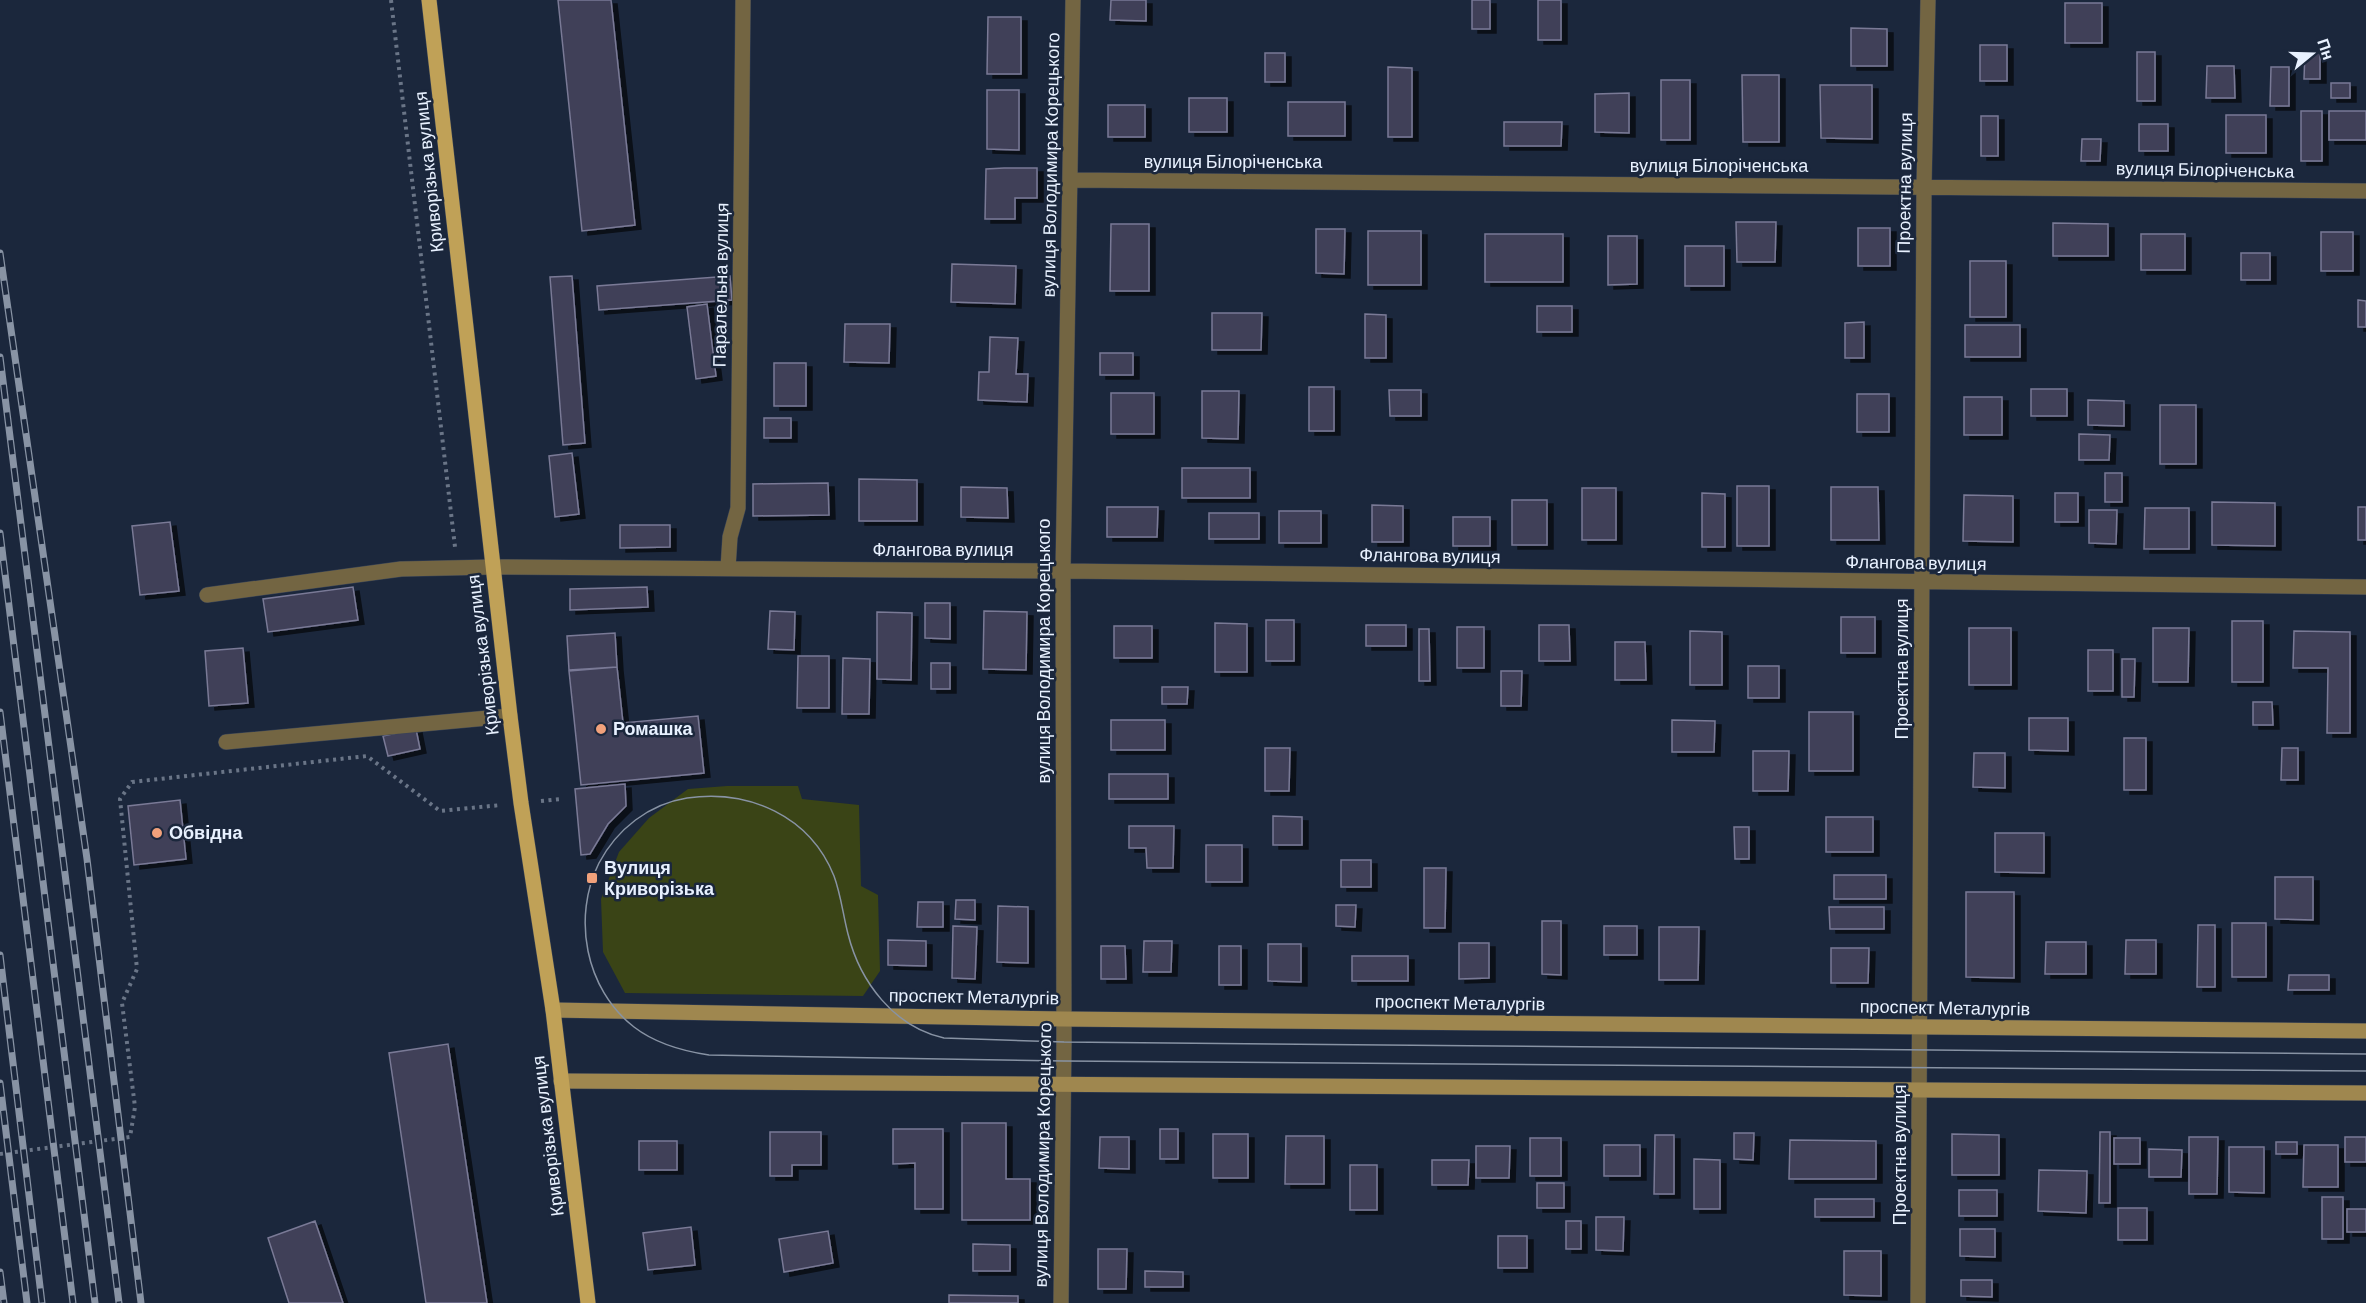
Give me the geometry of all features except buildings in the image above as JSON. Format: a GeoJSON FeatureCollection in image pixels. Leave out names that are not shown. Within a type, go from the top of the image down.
{"type":"FeatureCollection","features":[{"type":"Feature","properties":{"kind":"main road","name":"Криворізька вулиця"},"geometry":{"type":"LineString","coordinates":[[429,0],[510,716],[553,1010],[588,1303]]}},
{"type":"Feature","properties":{"kind":"main road","name":"проспект Металургів"},"geometry":{"type":"LineString","coordinates":[[553,1010],[1064,1018],[2366,1031]]}},
{"type":"Feature","properties":{"kind":"main road"},"geometry":{"type":"LineString","coordinates":[[561,1081],[2366,1094]]}},
{"type":"Feature","properties":{"kind":"street","name":"Паралельна вулиця"},"geometry":{"type":"LineString","coordinates":[[728,568],[730,537],[738,508],[743,0]]}},
{"type":"Feature","properties":{"kind":"street","name":"вулиця Володимира Корецького"},"geometry":{"type":"LineString","coordinates":[[1061,1303],[1064,1084],[1063,571],[1073,0]]}},
{"type":"Feature","properties":{"kind":"street","name":"Проектна вулиця"},"geometry":{"type":"LineString","coordinates":[[1918,1303],[1924,187],[1928,0]]}},
{"type":"Feature","properties":{"kind":"street","name":"вулиця Білоріченська"},"geometry":{"type":"LineString","coordinates":[[1071,180],[2366,191]]}},
{"type":"Feature","properties":{"kind":"street","name":"Флангова вулиця"},"geometry":{"type":"LineString","coordinates":[[207,595],[401,569],[493,567],[1063,571],[2366,587]]}},
{"type":"Feature","properties":{"kind":"street"},"geometry":{"type":"LineString","coordinates":[[225,742],[510,716]]}},
{"type":"Feature","properties":{"kind":"path"},"geometry":{"type":"LineString","coordinates":[[391,0],[458,568]]}},
{"type":"Feature","properties":{"kind":"path"},"geometry":{"type":"LineString","coordinates":[[0,1154],[130,1137],[135,1107],[122,1004],[137,969],[120,799],[132,782],[368,756],[440,811],[487,807]]}},
{"type":"Feature","properties":{"kind":"green space"},"geometry":{"type":"Polygon","coordinates":[[[727,786],[798,786],[802,799],[859,805],[861,886],[878,895],[880,971],[863,996],[625,993],[603,952],[601,899],[619,852],[649,818],[688,789],[727,786]]]}},
{"type":"Feature","properties":{"kind":"tram line"},"geometry":{"type":"LineString","coordinates":[[2366,1054],[1064,1042],[944,1038],[910,1024],[895,1013],[870,985],[861,969],[848,934],[834,876],[810,837],[775,811],[733,798],[710,796],[687,798],[660,806],[647,812],[625,829],[615,839],[599,863],[586,906],[585,929],[594,973],[604,993],[617,1011],[634,1027],[651,1038],[679,1049],[709,1055],[1064,1061],[2366,1071]]}},
{"type":"Feature","properties":{"kind":"railway"},"geometry":{"type":"LineString","coordinates":[[0,253],[87,859],[141,1303]]}},
{"type":"Feature","properties":{"kind":"railway"},"geometry":{"type":"LineString","coordinates":[[0,357],[119,1303]]}},
{"type":"Feature","properties":{"kind":"railway"},"geometry":{"type":"LineString","coordinates":[[0,533],[95,1303]]}},
{"type":"Feature","properties":{"kind":"railway"},"geometry":{"type":"LineString","coordinates":[[0,712],[73,1303]]}},
{"type":"Feature","properties":{"kind":"railway"},"geometry":{"type":"LineString","coordinates":[[0,955],[42,1303]]}},
{"type":"Feature","properties":{"kind":"railway"},"geometry":{"type":"LineString","coordinates":[[0,1083],[27,1303]]}},
{"type":"Feature","properties":{"kind":"railway"},"geometry":{"type":"LineString","coordinates":[[0,1272],[4,1303]]}},
{"type":"Feature","properties":{"kind":"place","name":"Ромашка"},"geometry":{"type":"Point","coordinates":[601,729]}},
{"type":"Feature","properties":{"kind":"place","name":"Обвідна"},"geometry":{"type":"Point","coordinates":[157,833]}},
{"type":"Feature","properties":{"kind":"place","name":"Вулиця Криворізька"},"geometry":{"type":"Point","coordinates":[592,878]}}]}
